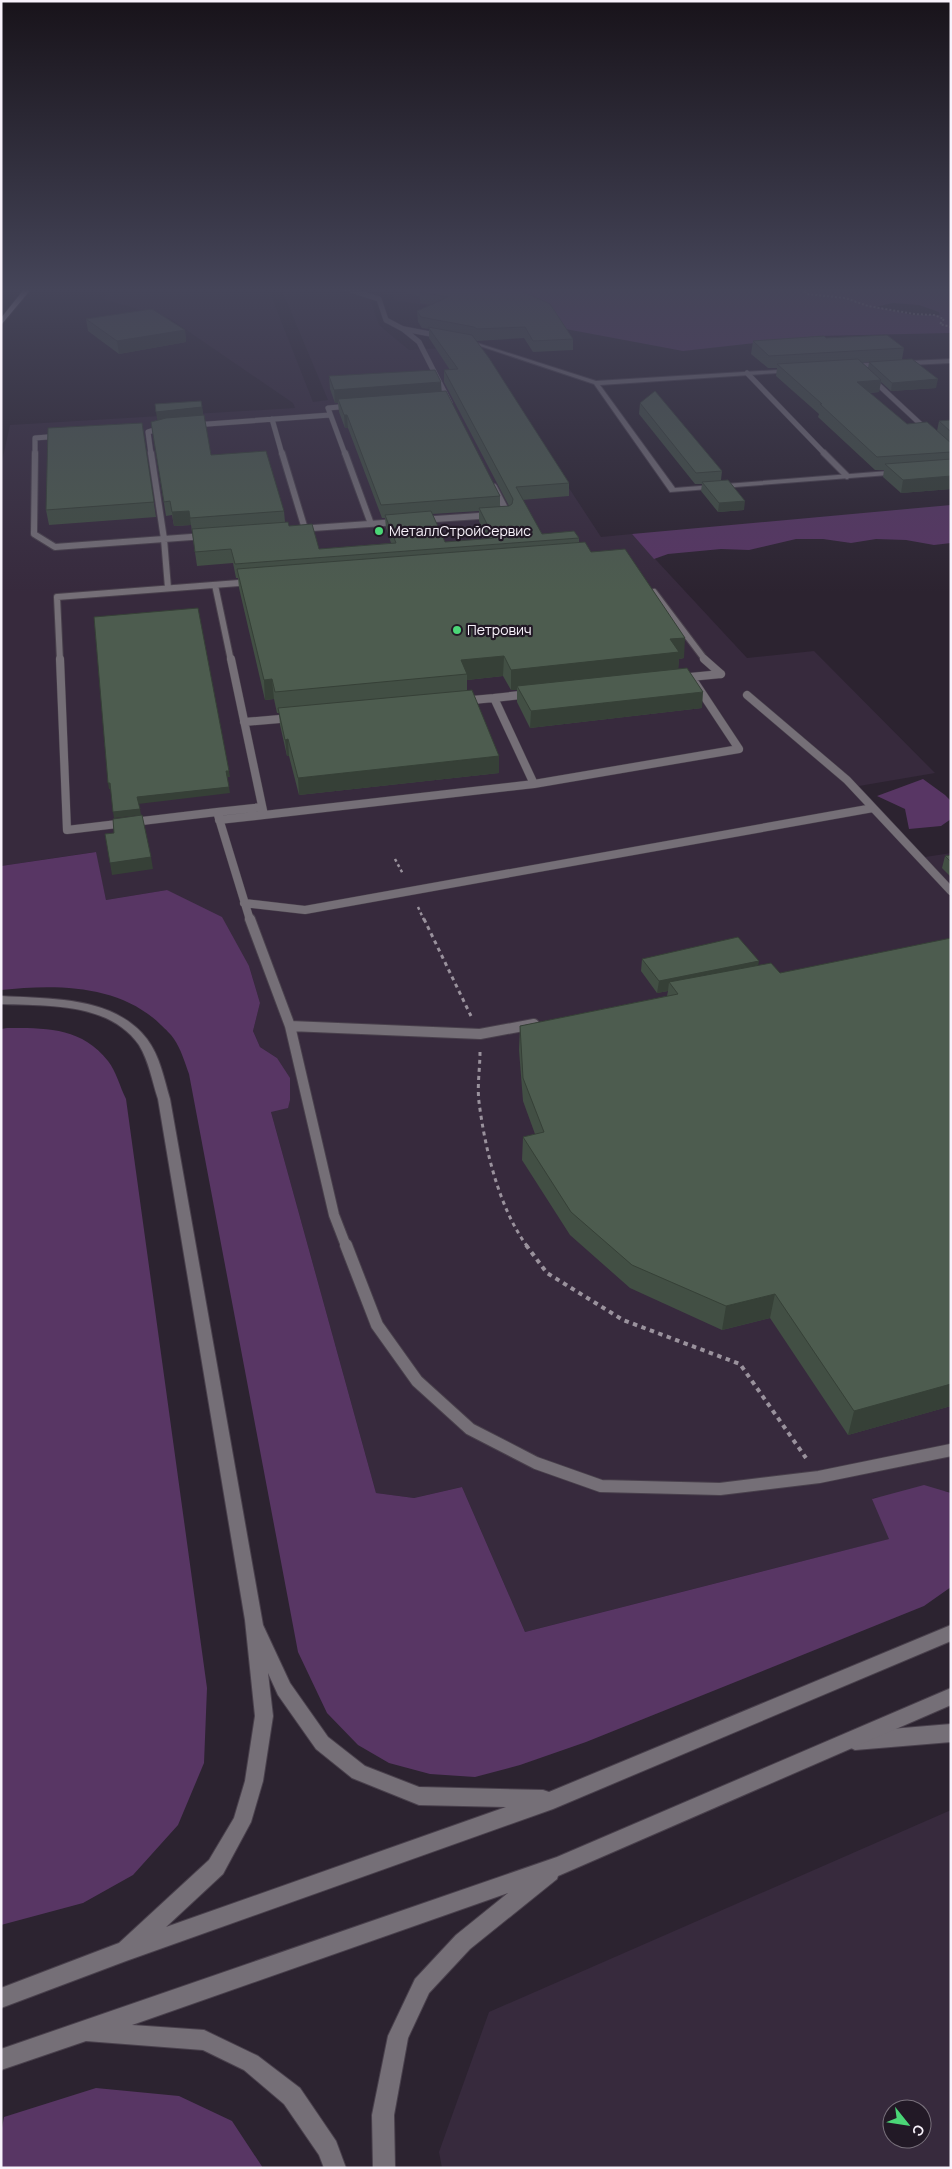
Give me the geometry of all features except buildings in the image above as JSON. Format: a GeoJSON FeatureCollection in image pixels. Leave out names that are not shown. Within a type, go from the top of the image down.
{"type":"FeatureCollection","features":[{"type":"Feature","properties":{"kind":"street"},"geometry":{"type":"LineString","coordinates":[[600,389],[673,490],[913,471]]}},
{"type":"Feature","properties":{"kind":"street"},"geometry":{"type":"LineString","coordinates":[[1,1000],[70,1004],[98,1012],[125,1025],[142,1041],[152,1060],[164,1099],[254,1620],[264,1716],[254,1781],[242,1822],[216,1867],[126,1951]]}},
{"type":"Feature","properties":{"kind":"street"},"geometry":{"type":"LineString","coordinates":[[1,1008],[28,1002]]}},
{"type":"Feature","properties":{"kind":"street"},"geometry":{"type":"LineString","coordinates":[[254,1620],[284,1689],[322,1743],[360,1772],[419,1796],[552,1800]]}},
{"type":"Feature","properties":{"kind":"street"},"geometry":{"type":"LineString","coordinates":[[1,1998],[126,1951],[552,1800],[951,1633]]}},
{"type":"Feature","properties":{"kind":"street"},"geometry":{"type":"LineString","coordinates":[[1,2060],[558,1866],[951,1696]]}},
{"type":"Feature","properties":{"kind":"street"},"geometry":{"type":"LineString","coordinates":[[845,1742],[951,1733]]}},
{"type":"Feature","properties":{"kind":"street"},"geometry":{"type":"LineString","coordinates":[[384,2168],[383,2114],[398,2036],[422,1986],[463,1942],[558,1866]]}},
{"type":"Feature","properties":{"kind":"street"},"geometry":{"type":"LineString","coordinates":[[84,2031],[204,2040],[251,2063],[292,2096],[328,2149],[336,2168]]}},
{"type":"Feature","properties":{"kind":"lane"},"geometry":{"type":"LineString","coordinates":[[444,389],[453,408]]}},
{"type":"Feature","properties":{"kind":"lane"},"geometry":{"type":"LineString","coordinates":[[763,389],[847,476]]}},
{"type":"Feature","properties":{"kind":"lane"},"geometry":{"type":"LineString","coordinates":[[882,389],[936,439]]}},
{"type":"Feature","properties":{"kind":"lane"},"geometry":{"type":"LineString","coordinates":[[439,400],[449,399]]}},
{"type":"Feature","properties":{"kind":"lane"},"geometry":{"type":"LineString","coordinates":[[356,406],[328,408],[371,524]]}},
{"type":"Feature","properties":{"kind":"lane"},"geometry":{"type":"LineString","coordinates":[[186,425],[330,415]]}},
{"type":"Feature","properties":{"kind":"lane"},"geometry":{"type":"LineString","coordinates":[[272,419],[305,529]]}},
{"type":"Feature","properties":{"kind":"lane"},"geometry":{"type":"LineString","coordinates":[[140,431],[148,432],[167,426]]}},
{"type":"Feature","properties":{"kind":"lane"},"geometry":{"type":"LineString","coordinates":[[148,432],[164,539],[168,588]]}},
{"type":"Feature","properties":{"kind":"lane"},"geometry":{"type":"LineString","coordinates":[[64,436],[35,438],[34,534],[55,547],[211,535]]}},
{"type":"Feature","properties":{"kind":"lane"},"geometry":{"type":"LineString","coordinates":[[410,521],[508,514],[490,479]]}},
{"type":"Feature","properties":{"kind":"lane"},"geometry":{"type":"LineString","coordinates":[[295,529],[400,522]]}},
{"type":"Feature","properties":{"kind":"lane"},"geometry":{"type":"LineString","coordinates":[[265,581],[57,596],[67,830],[534,784],[739,749],[691,677]]}},
{"type":"Feature","properties":{"kind":"lane"},"geometry":{"type":"LineString","coordinates":[[215,584],[263,811]]}},
{"type":"Feature","properties":{"kind":"lane"},"geometry":{"type":"LineString","coordinates":[[647,584],[705,660],[722,674],[671,679]]}},
{"type":"Feature","properties":{"kind":"lane"},"geometry":{"type":"LineString","coordinates":[[455,702],[533,694]]}},
{"type":"Feature","properties":{"kind":"lane"},"geometry":{"type":"LineString","coordinates":[[746,695],[847,780],[951,891]]}},
{"type":"Feature","properties":{"kind":"lane"},"geometry":{"type":"LineString","coordinates":[[494,698],[534,784]]}},
{"type":"Feature","properties":{"kind":"lane"},"geometry":{"type":"LineString","coordinates":[[244,722],[302,717]]}},
{"type":"Feature","properties":{"kind":"lane"},"geometry":{"type":"LineString","coordinates":[[244,903],[305,910],[873,808]]}},
{"type":"Feature","properties":{"kind":"lane"},"geometry":{"type":"LineString","coordinates":[[218,816],[244,903],[290,1026],[334,1215],[376,1325],[418,1381],[470,1429],[536,1463],[601,1486],[720,1490],[819,1477],[951,1450]]}},
{"type":"Feature","properties":{"kind":"lane"},"geometry":{"type":"LineString","coordinates":[[290,1026],[480,1034],[549,1021]]}},
{"type":"Feature","properties":{"kind":"path"},"geometry":{"type":"LineString","coordinates":[[395,859],[480,1034],[479,1102],[493,1172],[514,1228],[547,1273],[623,1320],[740,1364],[819,1477]]}},
{"type":"Feature","properties":{"kind":"shaded area"},"geometry":{"type":"Polygon","coordinates":[[[273,389],[308,389],[313,402],[328,400],[323,389],[504,389],[601,537],[632,534],[747,658],[814,651],[935,773],[859,786],[925,857],[951,853],[951,1493],[946,1491],[873,1498],[890,1539],[525,1632],[462,1487],[414,1498],[376,1493],[271,1112],[277,1058],[260,1047],[253,1031],[260,1003],[249,966],[167,890],[106,900],[95,852],[1,866],[1,466],[10,425],[295,408],[293,403],[273,389]]]}},
{"type":"Feature","properties":{"kind":"shaded area"},"geometry":{"type":"Polygon","coordinates":[[[951,505],[951,543],[934,545],[906,540],[876,539],[851,543],[823,539],[796,539],[749,550],[721,549],[668,554],[654,559],[632,534],[951,505]]]}},
{"type":"Feature","properties":{"kind":"shaded area"},"geometry":{"type":"Polygon","coordinates":[[[923,779],[951,801],[951,819],[941,826],[909,829],[905,809],[877,796],[923,779]]]}},
{"type":"Feature","properties":{"kind":"shaded area"},"geometry":{"type":"Polygon","coordinates":[[[96,852],[106,900],[167,890],[222,917],[249,966],[260,1003],[253,1031],[260,1047],[277,1058],[290,1078],[288,1108],[271,1112],[376,1493],[414,1498],[462,1487],[525,1632],[889,1539],[872,1499],[924,1485],[951,1493],[951,1587],[924,1606],[586,1742],[520,1765],[475,1777],[430,1774],[389,1763],[358,1745],[327,1713],[298,1652],[189,1074],[179,1047],[170,1033],[145,1011],[107,994],[86,990],[43,987],[1,990],[1,866],[96,852]]]}},
{"type":"Feature","properties":{"kind":"shaded area"},"geometry":{"type":"Polygon","coordinates":[[[1,1029],[49,1029],[74,1036],[86,1042],[98,1050],[111,1065],[126,1099],[207,1688],[204,1763],[178,1825],[133,1875],[83,1903],[1,1925],[1,1029]]]}},
{"type":"Feature","properties":{"kind":"shaded area"},"geometry":{"type":"Polygon","coordinates":[[[951,1810],[951,2168],[442,2168],[439,2152],[489,2012],[951,1810]]]}},
{"type":"Feature","properties":{"kind":"shaded area"},"geometry":{"type":"Polygon","coordinates":[[[96,2088],[179,2096],[232,2121],[263,2168],[1,2168],[1,2133],[4,2117],[96,2088]]]}},
{"type":"Feature","properties":{"kind":"place","name":"МеталлСтройСервис"},"geometry":{"type":"Point","coordinates":[379,531]}},
{"type":"Feature","properties":{"kind":"place","name":"Петрович"},"geometry":{"type":"Point","coordinates":[457,630]}}]}
